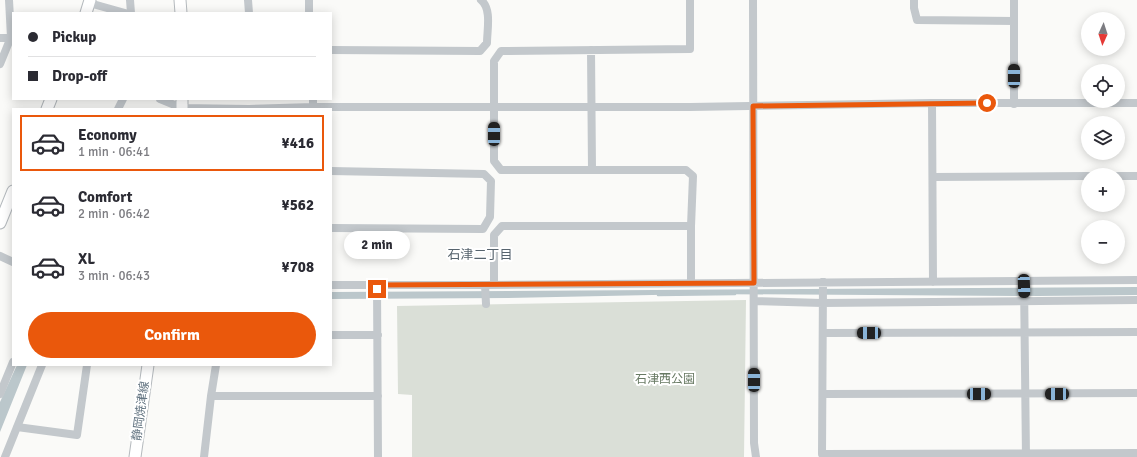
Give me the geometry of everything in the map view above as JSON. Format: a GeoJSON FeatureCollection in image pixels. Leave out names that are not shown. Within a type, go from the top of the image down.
{"type":"FeatureCollection","features":[{"type":"Feature","properties":{"kind":"main road"},"geometry":{"type":"LineString","coordinates":[[180,0],[181,12]]}},
{"type":"Feature","properties":{"kind":"main road"},"geometry":{"type":"LineString","coordinates":[[0,223],[12,194]]}},
{"type":"Feature","properties":{"kind":"main road","name":"静岡焼津線"},"geometry":{"type":"LineString","coordinates":[[135,457],[148,366]]}},
{"type":"Feature","properties":{"kind":"street"},"geometry":{"type":"LineString","coordinates":[[0,64],[12,38],[9,0]]}},
{"type":"Feature","properties":{"kind":"street"},"geometry":{"type":"LineString","coordinates":[[130,0],[130,12]]}},
{"type":"Feature","properties":{"kind":"street"},"geometry":{"type":"LineString","coordinates":[[248,0],[249,12]]}},
{"type":"Feature","properties":{"kind":"street"},"geometry":{"type":"LineString","coordinates":[[309,0],[310,12]]}},
{"type":"Feature","properties":{"kind":"street"},"geometry":{"type":"LineString","coordinates":[[332,50],[480,51],[487,43],[487,9],[481,0]]}},
{"type":"Feature","properties":{"kind":"street"},"geometry":{"type":"LineString","coordinates":[[690,0],[690,49],[501,51],[494,61],[494,161],[501,170],[686,170],[693,176],[691,283]]}},
{"type":"Feature","properties":{"kind":"street"},"geometry":{"type":"LineString","coordinates":[[753,0],[754,443],[756,457]]}},
{"type":"Feature","properties":{"kind":"street"},"geometry":{"type":"LineString","coordinates":[[914,0],[917,20],[1014,21]]}},
{"type":"Feature","properties":{"kind":"street"},"geometry":{"type":"LineString","coordinates":[[1014,0],[1014,104]]}},
{"type":"Feature","properties":{"kind":"street"},"geometry":{"type":"LineString","coordinates":[[88,5],[120,12]]}},
{"type":"Feature","properties":{"kind":"street"},"geometry":{"type":"LineString","coordinates":[[0,38],[12,38]]}},
{"type":"Feature","properties":{"kind":"street"},"geometry":{"type":"LineString","coordinates":[[591,50],[592,170]]}},
{"type":"Feature","properties":{"kind":"street"},"geometry":{"type":"LineString","coordinates":[[164,100],[182,105],[232,108]]}},
{"type":"Feature","properties":{"kind":"street"},"geometry":{"type":"LineString","coordinates":[[932,103],[933,282]]}},
{"type":"Feature","properties":{"kind":"street"},"geometry":{"type":"LineString","coordinates":[[265,108],[313,105],[494,108],[932,103],[1137,103]]}},
{"type":"Feature","properties":{"kind":"street"},"geometry":{"type":"LineString","coordinates":[[332,171],[484,174],[491,181],[491,203],[490,217],[483,229],[332,228]]}},
{"type":"Feature","properties":{"kind":"street"},"geometry":{"type":"LineString","coordinates":[[932,177],[1081,176]]}},
{"type":"Feature","properties":{"kind":"street"},"geometry":{"type":"LineString","coordinates":[[1125,176],[1137,176]]}},
{"type":"Feature","properties":{"kind":"street"},"geometry":{"type":"LineString","coordinates":[[486,304],[494,234],[502,226],[691,226]]}},
{"type":"Feature","properties":{"kind":"street"},"geometry":{"type":"LineString","coordinates":[[0,256],[12,262]]}},
{"type":"Feature","properties":{"kind":"street"},"geometry":{"type":"LineString","coordinates":[[332,285],[377,287],[691,283],[823,285],[933,282],[1024,284],[1137,280]]}},
{"type":"Feature","properties":{"kind":"street"},"geometry":{"type":"LineString","coordinates":[[1024,284],[1026,455]]}},
{"type":"Feature","properties":{"kind":"street"},"geometry":{"type":"LineString","coordinates":[[823,285],[822,454],[1026,455],[1137,453]]}},
{"type":"Feature","properties":{"kind":"street"},"geometry":{"type":"LineString","coordinates":[[377,287],[378,457]]}},
{"type":"Feature","properties":{"kind":"street"},"geometry":{"type":"LineString","coordinates":[[754,301],[822,303],[1137,300]]}},
{"type":"Feature","properties":{"kind":"street"},"geometry":{"type":"LineString","coordinates":[[823,333],[1137,332]]}},
{"type":"Feature","properties":{"kind":"street"},"geometry":{"type":"LineString","coordinates":[[332,335],[378,336]]}},
{"type":"Feature","properties":{"kind":"street"},"geometry":{"type":"LineString","coordinates":[[0,394],[12,364]]}},
{"type":"Feature","properties":{"kind":"street"},"geometry":{"type":"LineString","coordinates":[[4,457],[42,366]]}},
{"type":"Feature","properties":{"kind":"street"},"geometry":{"type":"LineString","coordinates":[[17,427],[77,435],[87,366]]}},
{"type":"Feature","properties":{"kind":"street"},"geometry":{"type":"LineString","coordinates":[[204,457],[216,366]]}},
{"type":"Feature","properties":{"kind":"street"},"geometry":{"type":"LineString","coordinates":[[823,394],[1137,393]]}},
{"type":"Feature","properties":{"kind":"street"},"geometry":{"type":"LineString","coordinates":[[211,396],[378,396]]}},
{"type":"Feature","properties":{"kind":"green space","name":"石津西公園"},"geometry":{"type":"Polygon","coordinates":[[[746,300],[744,457],[412,457],[412,395],[398,394],[397,306],[746,300]]]}},
{"type":"Feature","properties":{"kind":"shaded area"},"geometry":{"type":"Polygon","coordinates":[[[1137,287],[1137,295],[1038,296],[700,294],[508,298],[332,299],[332,292],[1137,287]]]}},
{"type":"Feature","properties":{"kind":"shaded area"},"geometry":{"type":"Polygon","coordinates":[[[17,366],[27,366],[0,432],[0,402],[17,366]]]}},
{"type":"Feature","properties":{"kind":"waterway"},"geometry":{"type":"LineString","coordinates":[[658,295],[735,294]]}},
{"type":"Feature","properties":{"kind":"district","name":"石津二丁目"},"geometry":{"type":"Point","coordinates":[480,255]}},
{"type":"Feature","properties":{"kind":"route"},"geometry":{"type":"LineString","coordinates":[[377,289],[377,285],[754,283],[753,106],[987,103]]}}]}
